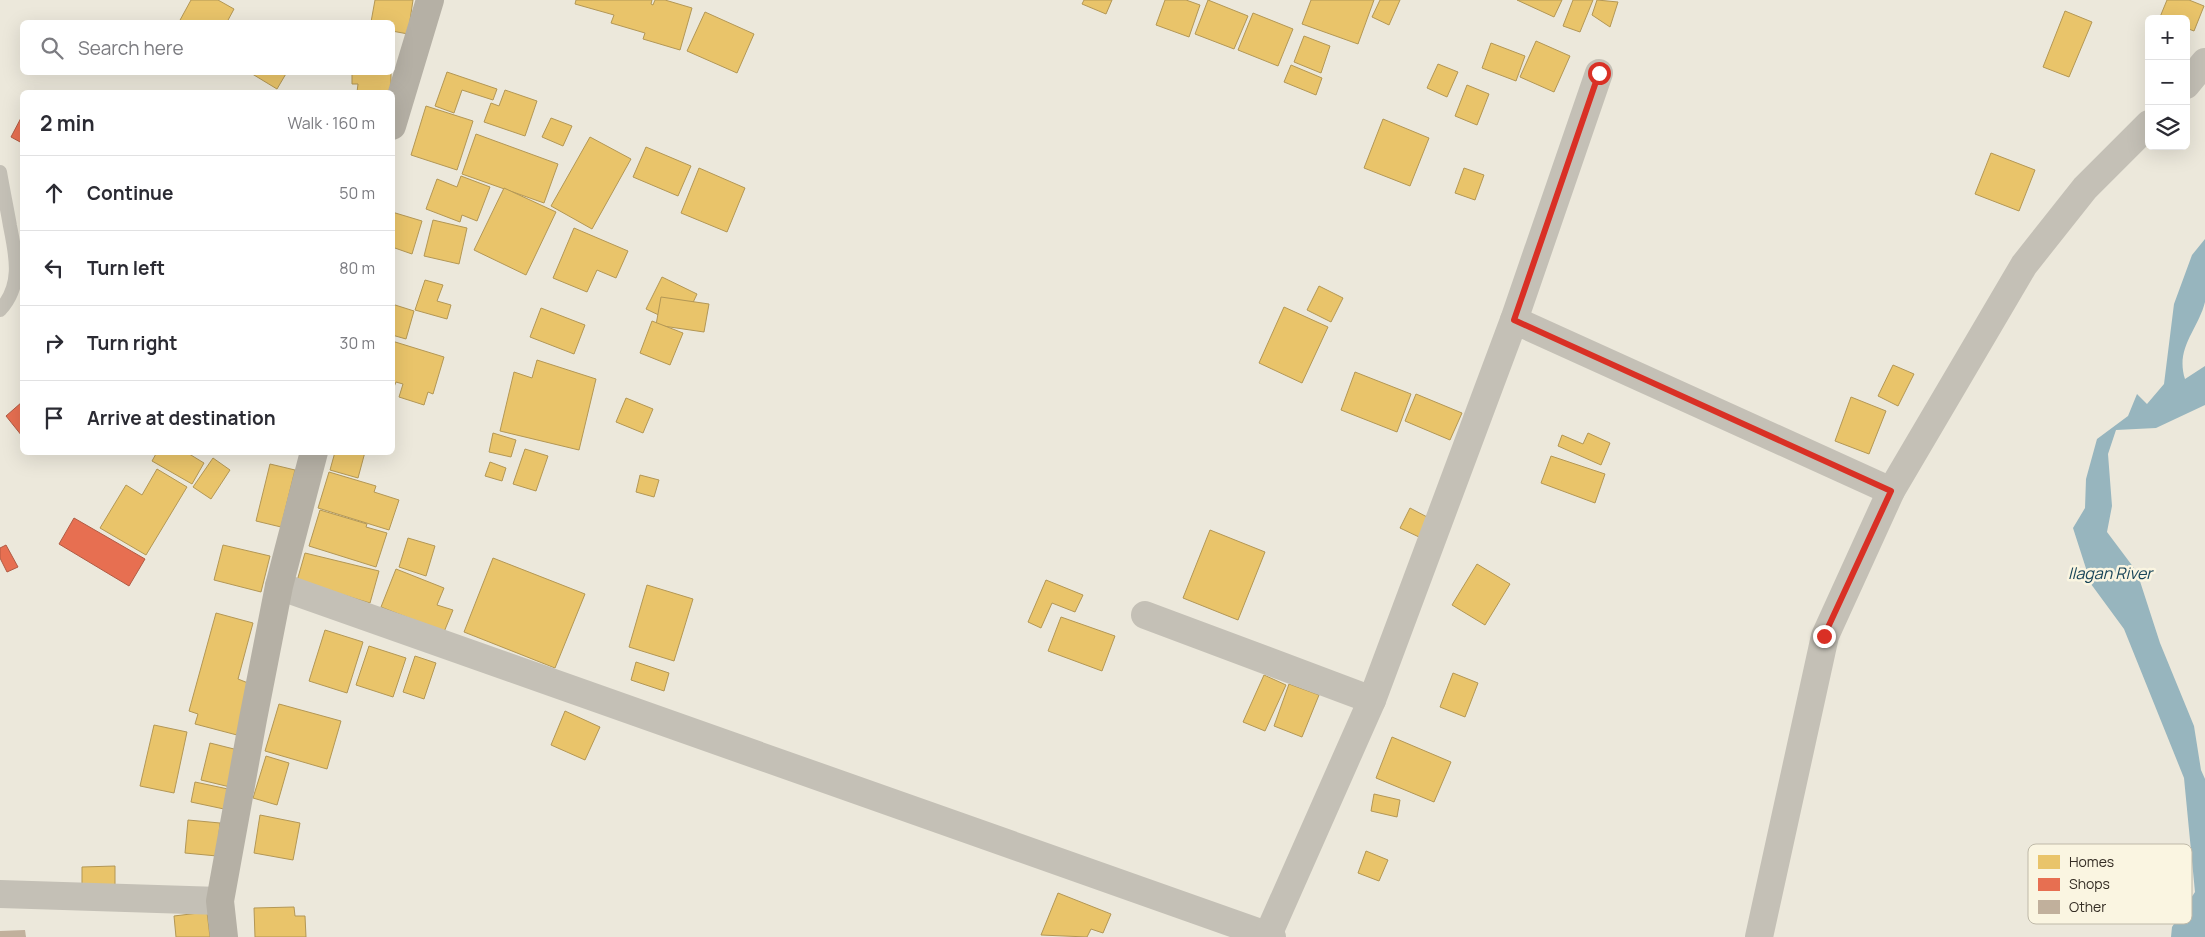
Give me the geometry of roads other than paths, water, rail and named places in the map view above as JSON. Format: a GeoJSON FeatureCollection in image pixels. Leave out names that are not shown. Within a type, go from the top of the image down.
{"type":"FeatureCollection","features":[{"type":"Feature","properties":{"kind":"street"},"geometry":{"type":"LineString","coordinates":[[395,116],[430,0]]}},
{"type":"Feature","properties":{"kind":"street"},"geometry":{"type":"LineString","coordinates":[[2190,80],[2205,62]]}},
{"type":"Feature","properties":{"kind":"street"},"geometry":{"type":"LineString","coordinates":[[279,586],[1270,936],[1372,700],[1514,320],[1599,73]]}},
{"type":"Feature","properties":{"kind":"street"},"geometry":{"type":"LineString","coordinates":[[1759,937],[1824,636],[1891,491],[2024,265],[2085,188],[2145,128]]}},
{"type":"Feature","properties":{"kind":"street"},"geometry":{"type":"LineString","coordinates":[[1514,320],[1891,491]]}},
{"type":"Feature","properties":{"kind":"street"},"geometry":{"type":"LineString","coordinates":[[224,937],[220,901],[279,586],[313,455]]}},
{"type":"Feature","properties":{"kind":"street"},"geometry":{"type":"LineString","coordinates":[[1146,615],[1372,700]]}},
{"type":"Feature","properties":{"kind":"street"},"geometry":{"type":"LineString","coordinates":[[0,894],[220,901]]}},
{"type":"Feature","properties":{"kind":"lane"},"geometry":{"type":"LineString","coordinates":[[0,172],[17,257],[17,273],[14,288],[0,310]]}},
{"type":"Feature","properties":{"kind":"water","name":"Ilagan River"},"geometry":{"type":"Polygon","coordinates":[[[2205,239],[2205,302],[2185,348],[2183,368],[2185,379],[2205,366],[2205,405],[2156,428],[2116,430],[2108,454],[2112,506],[2107,532],[2137,572],[2160,643],[2194,726],[2201,770],[2205,779],[2205,937],[2171,937],[2174,924],[2192,924],[2192,897],[2195,892],[2192,844],[2190,844],[2184,778],[2124,629],[2091,584],[2073,528],[2085,508],[2086,479],[2097,439],[2128,416],[2137,394],[2147,404],[2164,384],[2174,304],[2192,255],[2205,239]]]}}]}
